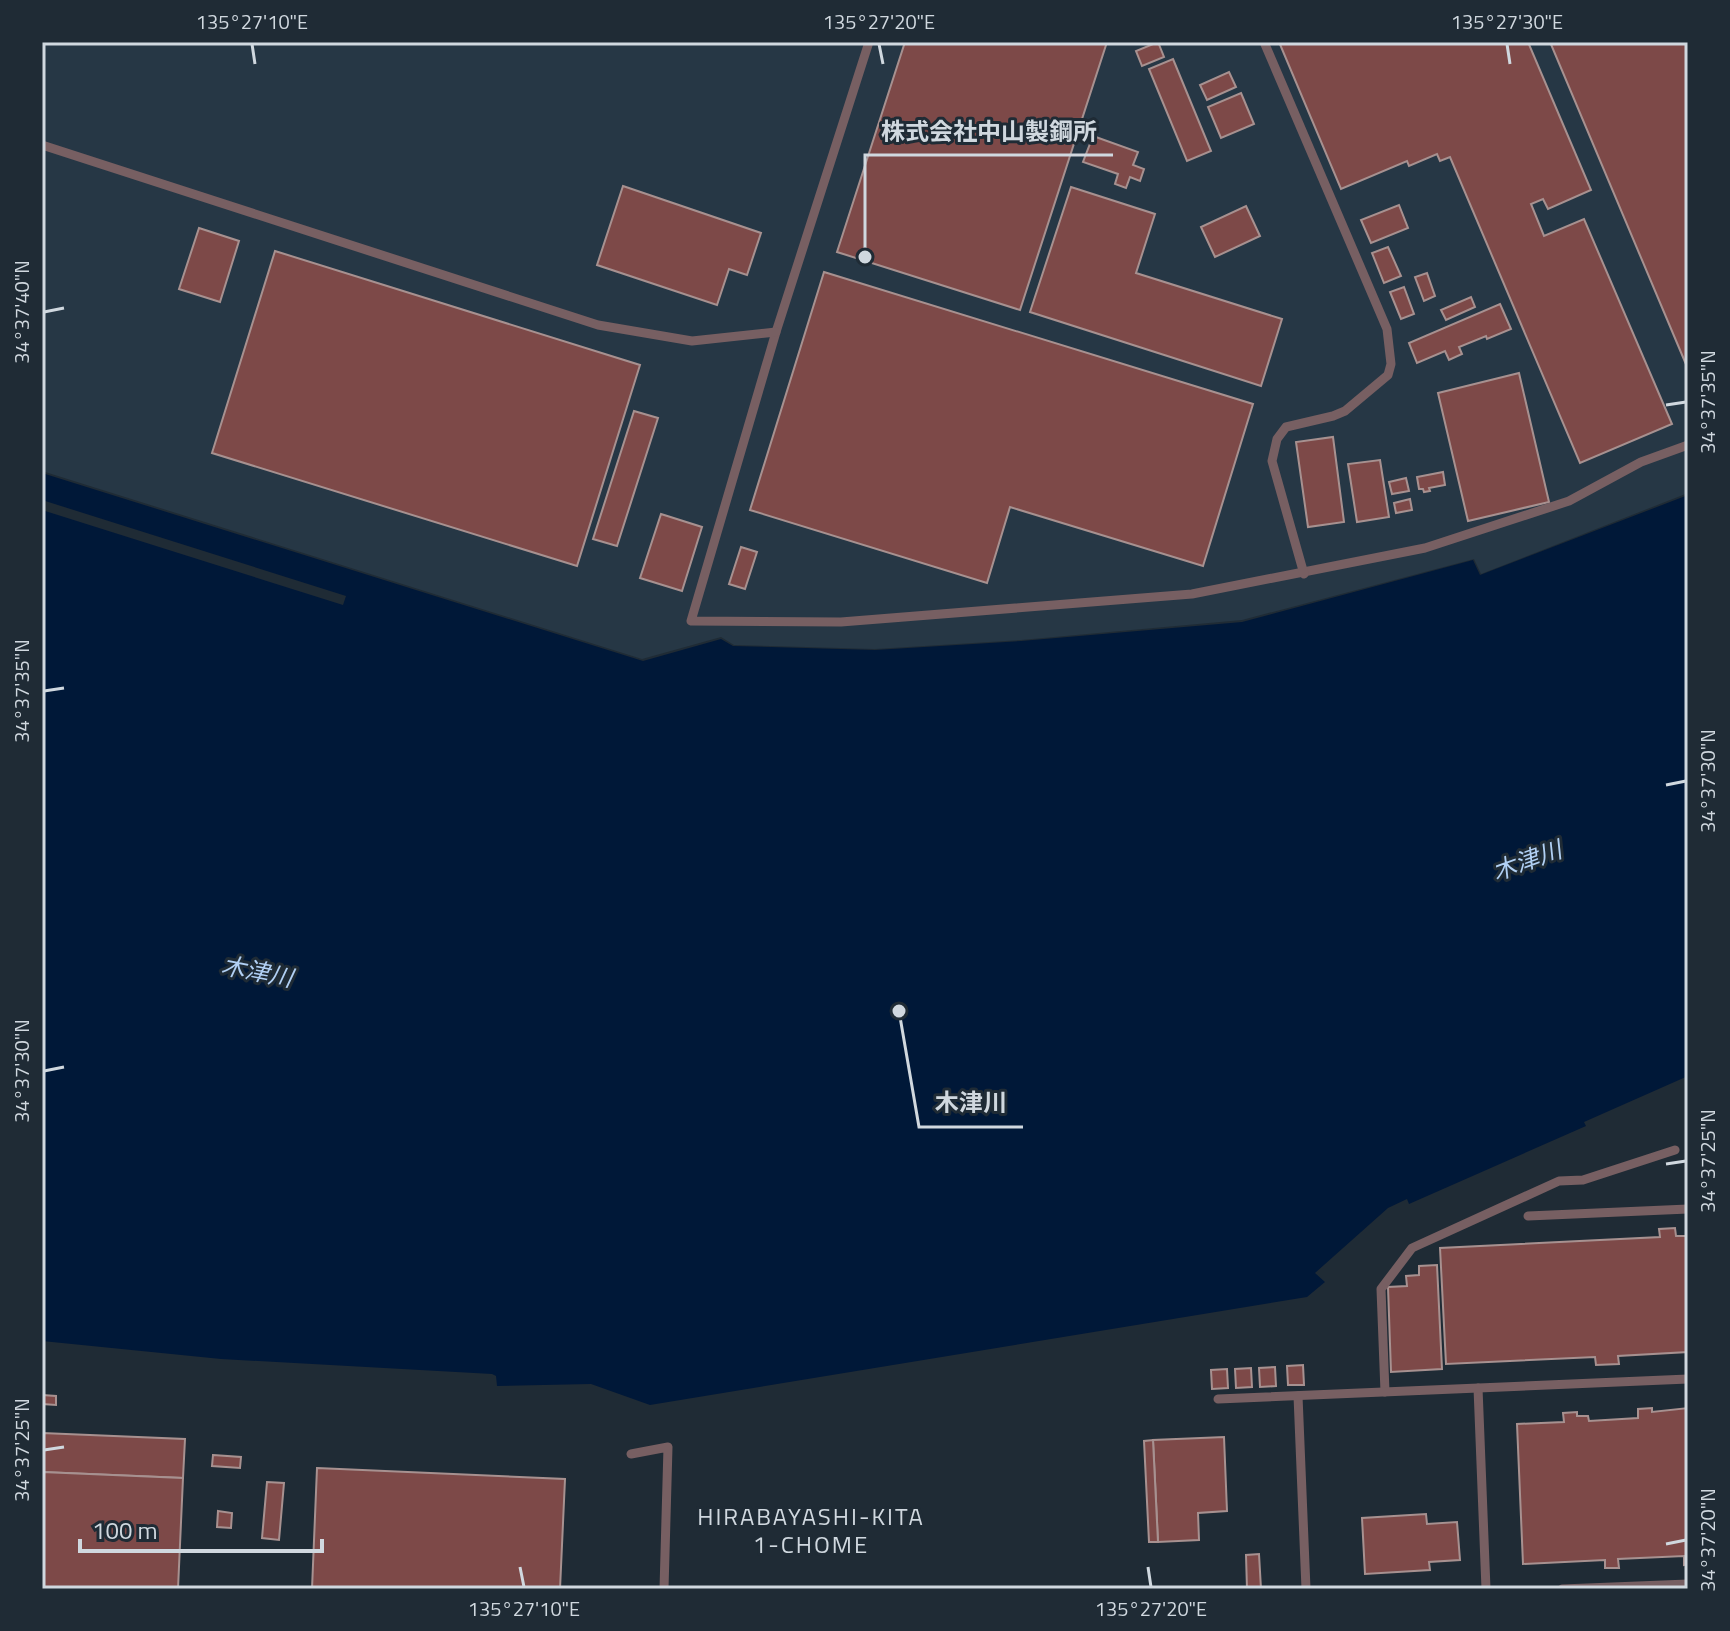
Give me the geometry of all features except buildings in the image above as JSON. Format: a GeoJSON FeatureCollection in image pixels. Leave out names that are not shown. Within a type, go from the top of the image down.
{"type":"FeatureCollection","features":[{"type":"Feature","properties":{"kind":"lane"},"geometry":{"type":"LineString","coordinates":[[869,42],[776,332],[691,621],[841,622],[1192,594],[1425,548],[1569,501],[1641,462],[1688,445]]}},
{"type":"Feature","properties":{"kind":"lane"},"geometry":{"type":"LineString","coordinates":[[1264,42],[1387,329],[1391,353],[1388,375],[1345,411],[1286,427],[1277,439],[1272,461],[1304,574]]}},
{"type":"Feature","properties":{"kind":"lane"},"geometry":{"type":"LineString","coordinates":[[42,145],[598,325],[692,341],[776,332]]}},
{"type":"Feature","properties":{"kind":"lane"},"geometry":{"type":"LineString","coordinates":[[1385,1392],[1381,1289],[1412,1248],[1559,1181],[1583,1180],[1675,1150]]}},
{"type":"Feature","properties":{"kind":"lane"},"geometry":{"type":"LineString","coordinates":[[1528,1216],[1688,1209]]}},
{"type":"Feature","properties":{"kind":"lane"},"geometry":{"type":"LineString","coordinates":[[1218,1399],[1688,1379]]}},
{"type":"Feature","properties":{"kind":"lane"},"geometry":{"type":"LineString","coordinates":[[1478,1388],[1486,1589]]}},
{"type":"Feature","properties":{"kind":"lane"},"geometry":{"type":"LineString","coordinates":[[1298,1396],[1306,1589]]}},
{"type":"Feature","properties":{"kind":"lane"},"geometry":{"type":"LineString","coordinates":[[631,1454],[668,1447],[664,1589]]}},
{"type":"Feature","properties":{"kind":"lane"},"geometry":{"type":"LineString","coordinates":[[1562,1589],[1688,1584]]}},
{"type":"Feature","properties":{"kind":"shaded area"},"geometry":{"type":"Polygon","coordinates":[[[42,42],[1688,42],[1688,493],[1481,574],[1474,559],[1242,620],[1021,640],[875,649],[734,645],[721,637],[642,659],[42,471],[42,42]]]}},
{"type":"Feature","properties":{"kind":"water"},"geometry":{"type":"Polygon","coordinates":[[[42,473],[643,661],[721,639],[733,646],[875,650],[1242,622],[1473,560],[1480,575],[1688,495],[1688,1076],[1584,1122],[1586,1126],[1409,1204],[1407,1199],[1388,1208],[1315,1273],[1325,1282],[1307,1297],[650,1405],[591,1384],[497,1386],[496,1376],[492,1374],[221,1359],[42,1341],[42,473]]]}},
{"type":"Feature","properties":{"kind":"pier"},"geometry":{"type":"Polygon","coordinates":[[[42,500],[346,596],[343,605],[42,510],[42,500]]]}},
{"type":"Feature","properties":{"kind":"place","name":"株式会社中山製鋼所"},"geometry":{"type":"Point","coordinates":[865,257]}},
{"type":"Feature","properties":{"kind":"place","name":"木津川"},"geometry":{"type":"Point","coordinates":[899,1011]}},
{"type":"Feature","properties":{"kind":"district","name":"HIRABAYASHI-KITA 1-CHOME"},"geometry":{"type":"Point","coordinates":[811,1531]}}]}
